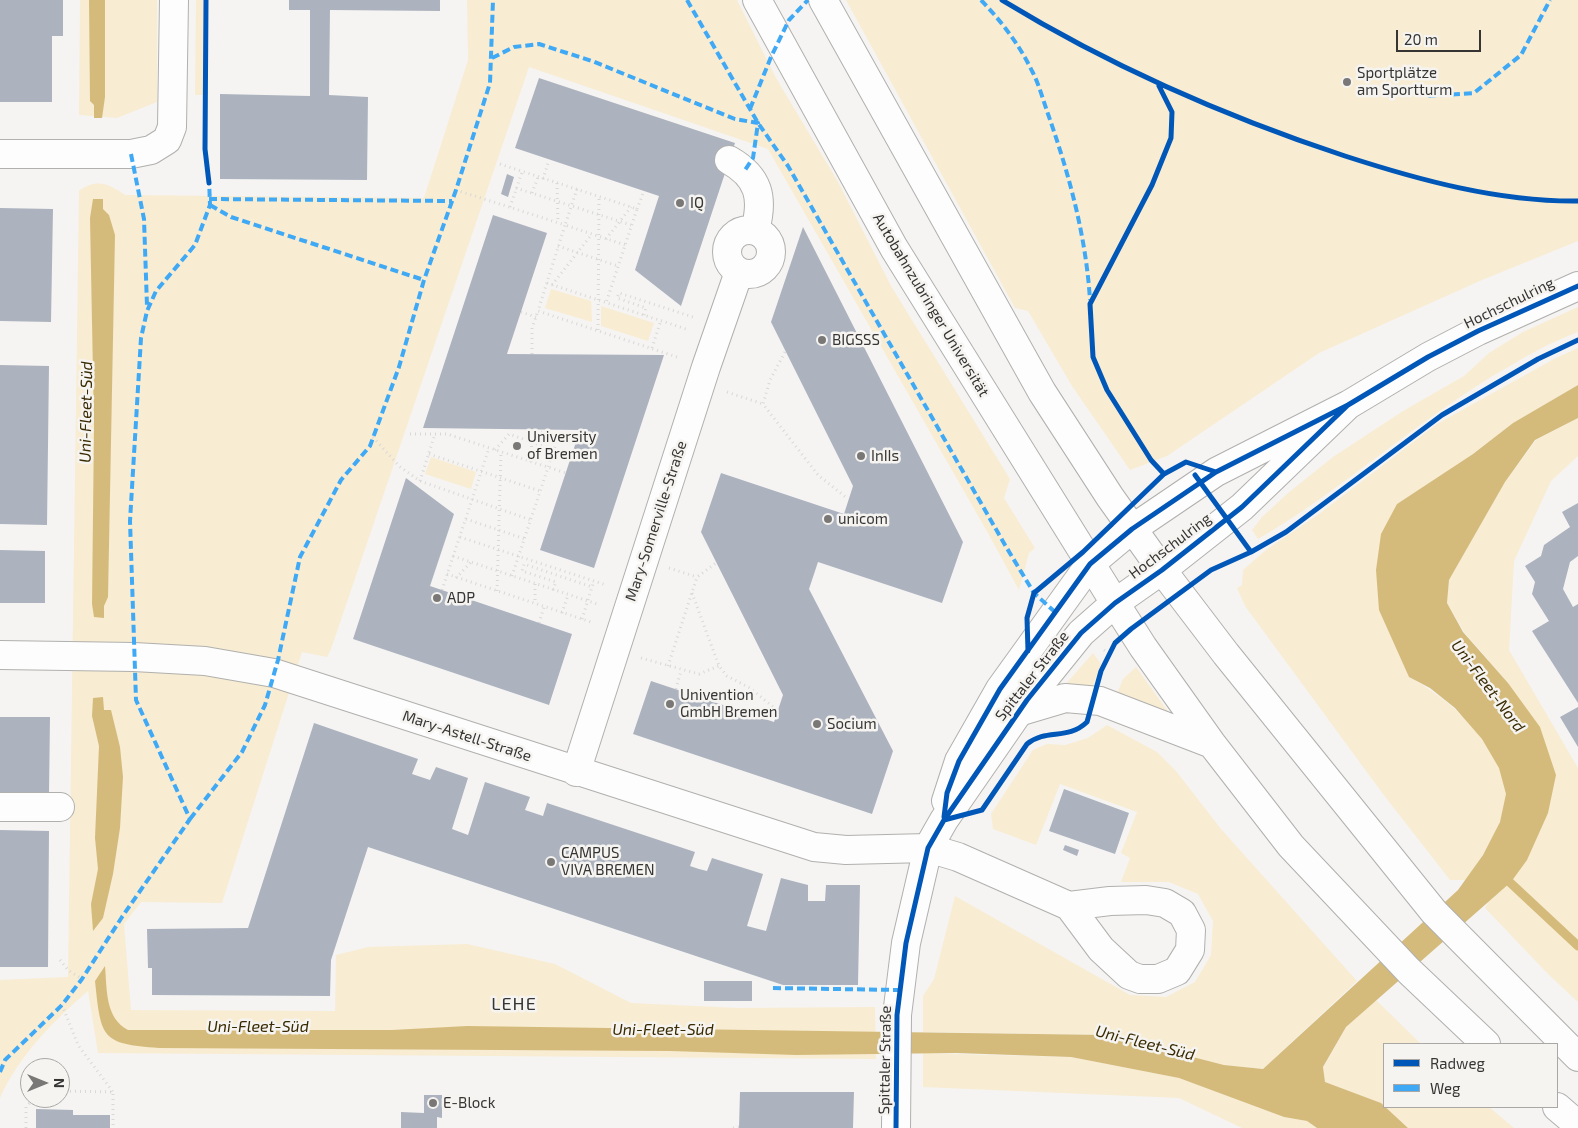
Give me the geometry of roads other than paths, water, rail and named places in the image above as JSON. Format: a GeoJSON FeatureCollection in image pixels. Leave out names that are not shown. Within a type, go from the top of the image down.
{"type":"FeatureCollection","features":[{"type":"Feature","properties":{"kind":"main road"},"geometry":{"type":"LineString","coordinates":[[0,154],[131,154],[160,147],[167,140],[172,127],[174,0]]}},
{"type":"Feature","properties":{"kind":"main road","name":"Autobahnzubringer Universität"},"geometry":{"type":"LineString","coordinates":[[758,0],[894,248],[1131,629],[1212,744],[1290,846],[1390,951],[1485,1043]]}},
{"type":"Feature","properties":{"kind":"main road"},"geometry":{"type":"LineString","coordinates":[[823,0],[1042,392],[1132,528],[1226,654],[1434,912],[1578,1057]]}},
{"type":"Feature","properties":{"kind":"main road","name":"Mary-Somerville-Straße"},"geometry":{"type":"LineString","coordinates":[[576,772],[720,326],[740,272],[732,266],[728,258],[727,248],[737,233],[745,229],[755,230],[760,212],[756,189],[745,170],[729,160]]}},
{"type":"Feature","properties":{"kind":"main road","name":"Hochschulring"},"geometry":{"type":"LineString","coordinates":[[1132,528],[1216,472],[1348,405],[1445,349],[1561,292],[1578,286]]}},
{"type":"Feature","properties":{"kind":"main road","name":"Hochschulring"},"geometry":{"type":"LineString","coordinates":[[1115,603],[1162,570],[1242,507],[1348,405]]}},
{"type":"Feature","properties":{"kind":"main road","name":"Spittaler Straße"},"geometry":{"type":"LineString","coordinates":[[944,820],[947,793],[959,761],[1000,689],[1090,564],[1132,528]]}},
{"type":"Feature","properties":{"kind":"main road","name":"Spittaler Straße"},"geometry":{"type":"LineString","coordinates":[[896,1128],[897,1015],[906,943],[928,848],[944,820],[1018,712],[1081,634],[1115,603]]}},
{"type":"Feature","properties":{"kind":"main road","name":"Mary-Astell-Straße"},"geometry":{"type":"LineString","coordinates":[[0,655],[143,657],[205,661],[274,672],[576,772],[814,847],[846,850],[928,848],[958,857],[1069,906]]}},
{"type":"Feature","properties":{"kind":"main road"},"geometry":{"type":"LineString","coordinates":[[1018,712],[1064,698],[1100,701],[1212,744]]}},
{"type":"Feature","properties":{"kind":"main road"},"geometry":{"type":"LineString","coordinates":[[0,807],[60,807]]}},
{"type":"Feature","properties":{"kind":"main road"},"geometry":{"type":"LineString","coordinates":[[1558,1108],[1578,1125]]}},
{"type":"Feature","properties":{"kind":"water"},"geometry":{"type":"Polygon","coordinates":[[[89,0],[105,0],[105,97],[102,118],[94,118],[94,105],[90,101],[89,0]]]}},
{"type":"Feature","properties":{"kind":"water"},"geometry":{"type":"Polygon","coordinates":[[[93,199],[103,199],[103,209],[109,215],[115,235],[108,597],[104,606],[104,618],[94,617],[92,604],[94,426],[90,218],[93,199]]]}},
{"type":"Feature","properties":{"kind":"water"},"geometry":{"type":"Polygon","coordinates":[[[1578,385],[1578,418],[1535,440],[1505,482],[1449,580],[1447,603],[1463,632],[1508,683],[1540,727],[1556,775],[1548,813],[1527,860],[1511,882],[1346,1027],[1323,1067],[1325,1082],[1381,1103],[1383,1108],[1386,1108],[1408,1128],[1317,1128],[1307,1121],[1284,1117],[1179,1078],[1071,1057],[956,1053],[796,1055],[670,1051],[159,1048],[125,1044],[115,1040],[103,1026],[99,1015],[95,981],[105,966],[107,993],[111,1011],[120,1025],[128,1030],[392,1030],[467,1026],[1107,1035],[1224,1065],[1263,1069],[1458,890],[1483,855],[1500,822],[1506,794],[1499,768],[1482,739],[1455,708],[1430,688],[1409,677],[1379,610],[1376,570],[1381,534],[1397,504],[1473,454],[1513,423],[1578,385]]]}},
{"type":"Feature","properties":{"kind":"water"},"geometry":{"type":"Polygon","coordinates":[[[103,697],[104,710],[111,710],[120,747],[123,777],[120,828],[113,874],[103,918],[93,931],[91,904],[98,869],[95,838],[99,746],[92,716],[93,698],[103,697]]]}},
{"type":"Feature","properties":{"kind":"waterway"},"geometry":{"type":"LineString","coordinates":[[1502,875],[1578,946]]}},
{"type":"Feature","properties":{"kind":"place","name":"Sportplätze am Sportturm"},"geometry":{"type":"Point","coordinates":[1347,82]}},
{"type":"Feature","properties":{"kind":"place","name":"IQ"},"geometry":{"type":"Point","coordinates":[680,203]}},
{"type":"Feature","properties":{"kind":"place","name":"BIGSSS"},"geometry":{"type":"Point","coordinates":[822,340]}},
{"type":"Feature","properties":{"kind":"place","name":"University of Bremen"},"geometry":{"type":"Point","coordinates":[517,446]}},
{"type":"Feature","properties":{"kind":"place","name":"InIIs"},"geometry":{"type":"Point","coordinates":[861,456]}},
{"type":"Feature","properties":{"kind":"place","name":"unicom"},"geometry":{"type":"Point","coordinates":[828,519]}},
{"type":"Feature","properties":{"kind":"place","name":"ADP"},"geometry":{"type":"Point","coordinates":[437,598]}},
{"type":"Feature","properties":{"kind":"place","name":"Univention GmbH Bremen"},"geometry":{"type":"Point","coordinates":[670,704]}},
{"type":"Feature","properties":{"kind":"place","name":"Socium"},"geometry":{"type":"Point","coordinates":[817,724]}},
{"type":"Feature","properties":{"kind":"place","name":"CAMPUS VIVA BREMEN"},"geometry":{"type":"Point","coordinates":[551,862]}},
{"type":"Feature","properties":{"kind":"place","name":"E-Block"},"geometry":{"type":"Point","coordinates":[433,1103]}},
{"type":"Feature","properties":{"kind":"district","name":"LEHE"},"geometry":{"type":"Point","coordinates":[514,1004]}},
{"type":"Feature","properties":{"kind":"water label","name":"Uni-Fleet-Süd"},"geometry":{"type":"Point","coordinates":[86,412]}},
{"type":"Feature","properties":{"kind":"water label","name":"Uni-Fleet-Nord"},"geometry":{"type":"Point","coordinates":[1488,686]}},
{"type":"Feature","properties":{"kind":"water label","name":"Uni-Fleet-Süd"},"geometry":{"type":"Point","coordinates":[258,1027]}},
{"type":"Feature","properties":{"kind":"water label","name":"Uni-Fleet-Süd"},"geometry":{"type":"Point","coordinates":[663,1030]}},
{"type":"Feature","properties":{"kind":"water label","name":"Uni-Fleet-Süd"},"geometry":{"type":"Point","coordinates":[1145,1043]}}]}
